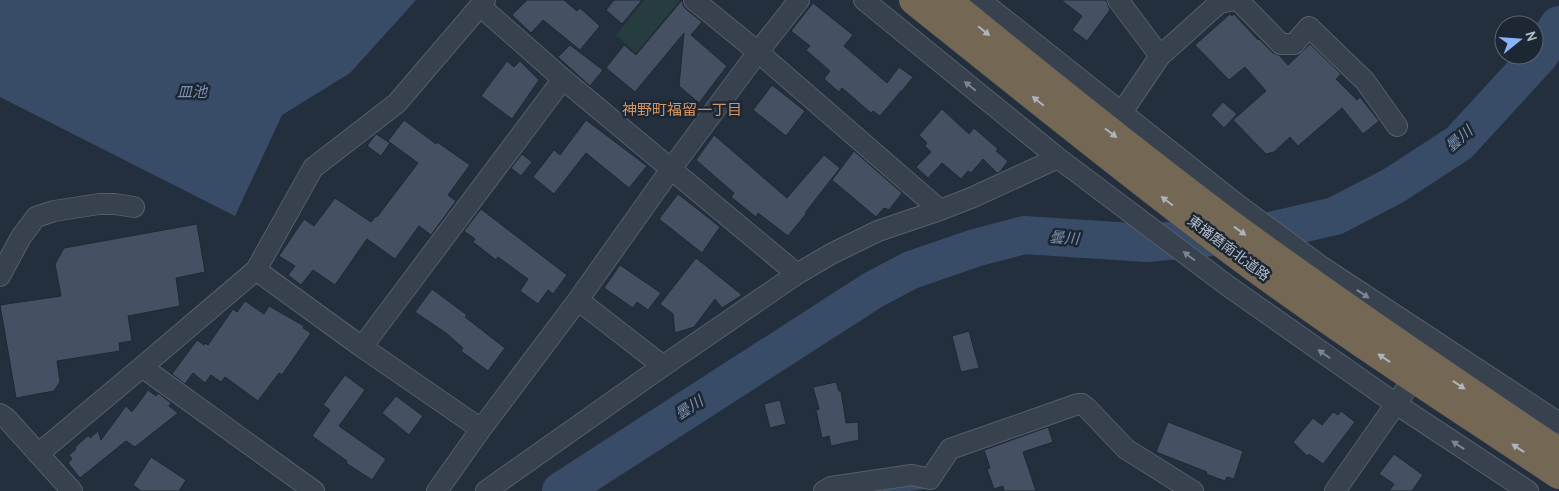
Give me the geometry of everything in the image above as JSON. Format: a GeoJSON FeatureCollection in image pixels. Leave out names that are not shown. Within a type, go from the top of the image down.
{"type":"FeatureCollection","features":[{"type":"Feature","properties":{"kind":"highway","name":"東播磨南北道路"},"geometry":{"type":"LineString","coordinates":[[913,0],[1071,128],[1234,253],[1340,328],[1559,475]]}},
{"type":"Feature","properties":{"kind":"highway","name":"東播磨南北道路"},"geometry":{"type":"LineString","coordinates":[[946,0],[1091,118],[1229,223],[1357,315],[1559,452]]}},
{"type":"Feature","properties":{"kind":"street"},"geometry":{"type":"LineString","coordinates":[[694,0],[758,52],[940,210]]}},
{"type":"Feature","properties":{"kind":"street"},"geometry":{"type":"LineString","coordinates":[[437,491],[578,300],[671,169],[799,0]]}},
{"type":"Feature","properties":{"kind":"street"},"geometry":{"type":"LineString","coordinates":[[864,0],[1058,158],[1228,286],[1396,404],[1528,491]]}},
{"type":"Feature","properties":{"kind":"street"},"geometry":{"type":"LineString","coordinates":[[980,0],[1238,205],[1322,267],[1559,423]]}},
{"type":"Feature","properties":{"kind":"street"},"geometry":{"type":"LineString","coordinates":[[1118,0],[1160,56]]}},
{"type":"Feature","properties":{"kind":"street"},"geometry":{"type":"LineString","coordinates":[[1122,112],[1160,56],[1219,3],[1234,0]]}},
{"type":"Feature","properties":{"kind":"street"},"geometry":{"type":"LineString","coordinates":[[1238,0],[1280,44],[1294,44],[1309,27],[1365,81],[1397,126]]}},
{"type":"Feature","properties":{"kind":"street"},"geometry":{"type":"LineString","coordinates":[[38,454],[256,270],[313,168],[397,103],[483,3],[562,79],[797,274]]}},
{"type":"Feature","properties":{"kind":"street"},"geometry":{"type":"LineString","coordinates":[[362,347],[562,79]]}},
{"type":"Feature","properties":{"kind":"street"},"geometry":{"type":"LineString","coordinates":[[486,491],[663,366],[797,274],[831,254],[878,231],[971,198],[1058,158]]}},
{"type":"Feature","properties":{"kind":"street"},"geometry":{"type":"LineString","coordinates":[[0,276],[21,237],[36,217],[54,211],[99,204],[134,207]]}},
{"type":"Feature","properties":{"kind":"street"},"geometry":{"type":"LineString","coordinates":[[256,270],[362,347],[481,429]]}},
{"type":"Feature","properties":{"kind":"street"},"geometry":{"type":"LineString","coordinates":[[578,300],[663,366]]}},
{"type":"Feature","properties":{"kind":"street"},"geometry":{"type":"LineString","coordinates":[[1336,491],[1438,344]]}},
{"type":"Feature","properties":{"kind":"street"},"geometry":{"type":"LineString","coordinates":[[142,367],[314,491]]}},
{"type":"Feature","properties":{"kind":"street"},"geometry":{"type":"LineString","coordinates":[[824,491],[831,487],[912,475],[933,485],[950,449],[1078,404],[1082,404],[1087,408],[1126,449],[1193,491]]}},
{"type":"Feature","properties":{"kind":"street"},"geometry":{"type":"LineString","coordinates":[[0,414],[6,418],[72,491]]}},
{"type":"Feature","properties":{"kind":"green space"},"geometry":{"type":"Polygon","coordinates":[[[644,0],[680,0],[636,53],[616,35],[644,0]]]}},
{"type":"Feature","properties":{"kind":"water","name":"皿池"},"geometry":{"type":"Polygon","coordinates":[[[0,0],[416,0],[350,73],[282,115],[235,216],[0,97],[0,0]]]}},
{"type":"Feature","properties":{"kind":"building"},"geometry":{"type":"Polygon","coordinates":[[[527,0],[564,0],[577,11],[580,8],[600,26],[580,50],[543,20],[531,33],[512,15],[527,0]]]}},
{"type":"Feature","properties":{"kind":"building"},"geometry":{"type":"Polygon","coordinates":[[[614,0],[642,0],[622,24],[606,10],[614,0]]]}},
{"type":"Feature","properties":{"kind":"building"},"geometry":{"type":"Polygon","coordinates":[[[682,0],[686,9],[702,22],[691,35],[727,66],[699,103],[679,86],[684,33],[635,92],[606,68],[624,45],[636,55],[682,0]]]}},
{"type":"Feature","properties":{"kind":"building"},"geometry":{"type":"Polygon","coordinates":[[[1061,0],[1106,0],[1110,10],[1087,41],[1072,30],[1082,16],[1061,0]]]}},
{"type":"Feature","properties":{"kind":"building"},"geometry":{"type":"Polygon","coordinates":[[[813,3],[853,35],[844,46],[887,83],[899,67],[913,77],[880,116],[873,111],[871,113],[842,88],[839,92],[824,79],[830,71],[806,50],[810,46],[791,31],[813,3]]]}},
{"type":"Feature","properties":{"kind":"building"},"geometry":{"type":"Polygon","coordinates":[[[1230,14],[1232,16],[1234,14],[1258,40],[1273,53],[1279,55],[1288,65],[1310,44],[1341,74],[1336,79],[1357,100],[1360,97],[1379,121],[1363,134],[1342,108],[1298,146],[1290,137],[1274,152],[1266,154],[1233,120],[1266,91],[1245,67],[1229,80],[1195,45],[1230,14]]]}},
{"type":"Feature","properties":{"kind":"building"},"geometry":{"type":"Polygon","coordinates":[[[570,45],[603,70],[590,86],[558,57],[570,45]]]}},
{"type":"Feature","properties":{"kind":"building"},"geometry":{"type":"Polygon","coordinates":[[[507,61],[514,67],[520,61],[539,80],[512,119],[481,96],[507,61]]]}},
{"type":"Feature","properties":{"kind":"building"},"geometry":{"type":"Polygon","coordinates":[[[772,85],[805,111],[786,136],[753,110],[772,85]]]}},
{"type":"Feature","properties":{"kind":"building"},"geometry":{"type":"Polygon","coordinates":[[[1223,102],[1237,114],[1224,128],[1211,115],[1223,102]]]}},
{"type":"Feature","properties":{"kind":"building"},"geometry":{"type":"Polygon","coordinates":[[[942,109],[969,134],[974,128],[998,149],[996,151],[1008,161],[1000,172],[997,173],[983,159],[971,173],[968,171],[961,179],[942,163],[928,178],[916,167],[931,152],[925,146],[927,143],[919,135],[942,109]]]}},
{"type":"Feature","properties":{"kind":"building"},"geometry":{"type":"Polygon","coordinates":[[[404,120],[436,144],[437,142],[470,165],[448,195],[456,201],[431,235],[419,226],[395,259],[367,239],[335,285],[313,270],[301,285],[288,275],[295,266],[279,256],[304,219],[314,226],[335,198],[371,222],[377,217],[418,163],[388,141],[404,120]]]}},
{"type":"Feature","properties":{"kind":"building"},"geometry":{"type":"Polygon","coordinates":[[[586,120],[647,166],[629,188],[586,153],[554,194],[533,177],[554,150],[560,155],[586,120]]]}},
{"type":"Feature","properties":{"kind":"building"},"geometry":{"type":"Polygon","coordinates":[[[376,134],[390,143],[381,156],[367,146],[376,134]]]}},
{"type":"Feature","properties":{"kind":"building"},"geometry":{"type":"Polygon","coordinates":[[[714,135],[787,198],[824,155],[840,168],[788,236],[758,213],[756,217],[731,197],[734,193],[696,160],[714,135]]]}},
{"type":"Feature","properties":{"kind":"building"},"geometry":{"type":"Polygon","coordinates":[[[854,151],[902,193],[889,210],[884,208],[876,217],[832,180],[854,151]]]}},
{"type":"Feature","properties":{"kind":"building"},"geometry":{"type":"Polygon","coordinates":[[[522,154],[532,162],[521,176],[511,168],[522,154]]]}},
{"type":"Feature","properties":{"kind":"building"},"geometry":{"type":"Polygon","coordinates":[[[678,194],[720,227],[702,253],[659,219],[678,194]]]}},
{"type":"Feature","properties":{"kind":"building"},"geometry":{"type":"Polygon","coordinates":[[[481,209],[567,275],[553,294],[548,290],[538,304],[520,291],[528,279],[498,257],[496,260],[473,242],[475,239],[464,231],[481,209]]]}},
{"type":"Feature","properties":{"kind":"building"},"geometry":{"type":"Polygon","coordinates":[[[197,224],[205,272],[176,278],[180,306],[128,316],[132,341],[119,343],[120,351],[57,361],[60,382],[54,391],[16,398],[0,305],[61,296],[55,264],[64,248],[197,224]]]}},
{"type":"Feature","properties":{"kind":"building"},"geometry":{"type":"Polygon","coordinates":[[[696,258],[742,295],[722,308],[715,299],[694,327],[675,333],[673,314],[660,304],[696,258]]]}},
{"type":"Feature","properties":{"kind":"building"},"geometry":{"type":"Polygon","coordinates":[[[620,265],[661,293],[648,310],[637,302],[633,308],[604,288],[620,265]]]}},
{"type":"Feature","properties":{"kind":"building"},"geometry":{"type":"Polygon","coordinates":[[[432,289],[467,315],[465,317],[505,348],[488,371],[461,351],[463,348],[446,333],[415,312],[432,289]]]}},
{"type":"Feature","properties":{"kind":"building"},"geometry":{"type":"Polygon","coordinates":[[[245,301],[264,314],[269,306],[304,326],[303,328],[311,333],[282,375],[279,373],[258,401],[225,377],[221,382],[211,375],[205,383],[193,373],[185,384],[172,374],[197,340],[204,345],[205,343],[208,345],[233,309],[237,312],[245,301]]]}},
{"type":"Feature","properties":{"kind":"building"},"geometry":{"type":"Polygon","coordinates":[[[969,331],[979,368],[961,372],[952,336],[969,331]]]}},
{"type":"Feature","properties":{"kind":"building"},"geometry":{"type":"Polygon","coordinates":[[[345,375],[365,390],[339,426],[386,459],[372,480],[346,463],[347,461],[312,436],[330,410],[323,405],[345,375]]]}},
{"type":"Feature","properties":{"kind":"building"},"geometry":{"type":"Polygon","coordinates":[[[836,382],[839,391],[841,391],[846,423],[858,422],[859,440],[831,446],[829,436],[822,438],[816,410],[819,409],[813,387],[836,382]]]}},
{"type":"Feature","properties":{"kind":"building"},"geometry":{"type":"Polygon","coordinates":[[[148,390],[156,396],[158,393],[171,403],[169,406],[178,413],[135,447],[126,441],[80,478],[68,463],[72,459],[69,455],[76,449],[75,447],[89,435],[90,438],[98,431],[101,440],[126,406],[132,412],[148,390]]]}},
{"type":"Feature","properties":{"kind":"building"},"geometry":{"type":"Polygon","coordinates":[[[396,396],[423,416],[409,435],[382,413],[396,396]]]}},
{"type":"Feature","properties":{"kind":"building"},"geometry":{"type":"Polygon","coordinates":[[[780,400],[786,424],[770,428],[764,404],[780,400]]]}},
{"type":"Feature","properties":{"kind":"building"},"geometry":{"type":"Polygon","coordinates":[[[1341,411],[1355,422],[1323,464],[1309,454],[1307,456],[1293,442],[1313,418],[1322,425],[1333,412],[1338,415],[1341,411]]]}},
{"type":"Feature","properties":{"kind":"building"},"geometry":{"type":"Polygon","coordinates":[[[1168,422],[1243,451],[1234,479],[1227,477],[1225,481],[1156,452],[1168,422]]]}},
{"type":"Feature","properties":{"kind":"building"},"geometry":{"type":"Polygon","coordinates":[[[1048,427],[1053,442],[1023,452],[1036,491],[1004,491],[1003,486],[994,489],[987,469],[990,468],[984,450],[1048,427]]]}},
{"type":"Feature","properties":{"kind":"building"},"geometry":{"type":"Polygon","coordinates":[[[1394,454],[1423,475],[1412,491],[1389,491],[1394,484],[1379,474],[1394,454]]]}},
{"type":"Feature","properties":{"kind":"building"},"geometry":{"type":"Polygon","coordinates":[[[151,457],[186,480],[179,491],[141,491],[133,485],[151,457]]]}},
{"type":"Feature","properties":{"kind":"waterway","name":"曇川"},"geometry":{"type":"LineString","coordinates":[[561,491],[873,290],[911,270],[975,248],[1024,235],[1147,243],[1266,232],[1335,216],[1393,186],[1459,143],[1538,57],[1559,25]]}},
{"type":"Feature","properties":{"kind":"waterway"},"geometry":{"type":"LineString","coordinates":[[886,491],[925,486]]}},
{"type":"Feature","properties":{"kind":"district","name":"神野町福留一丁目"},"geometry":{"type":"Point","coordinates":[682,110]}}]}
